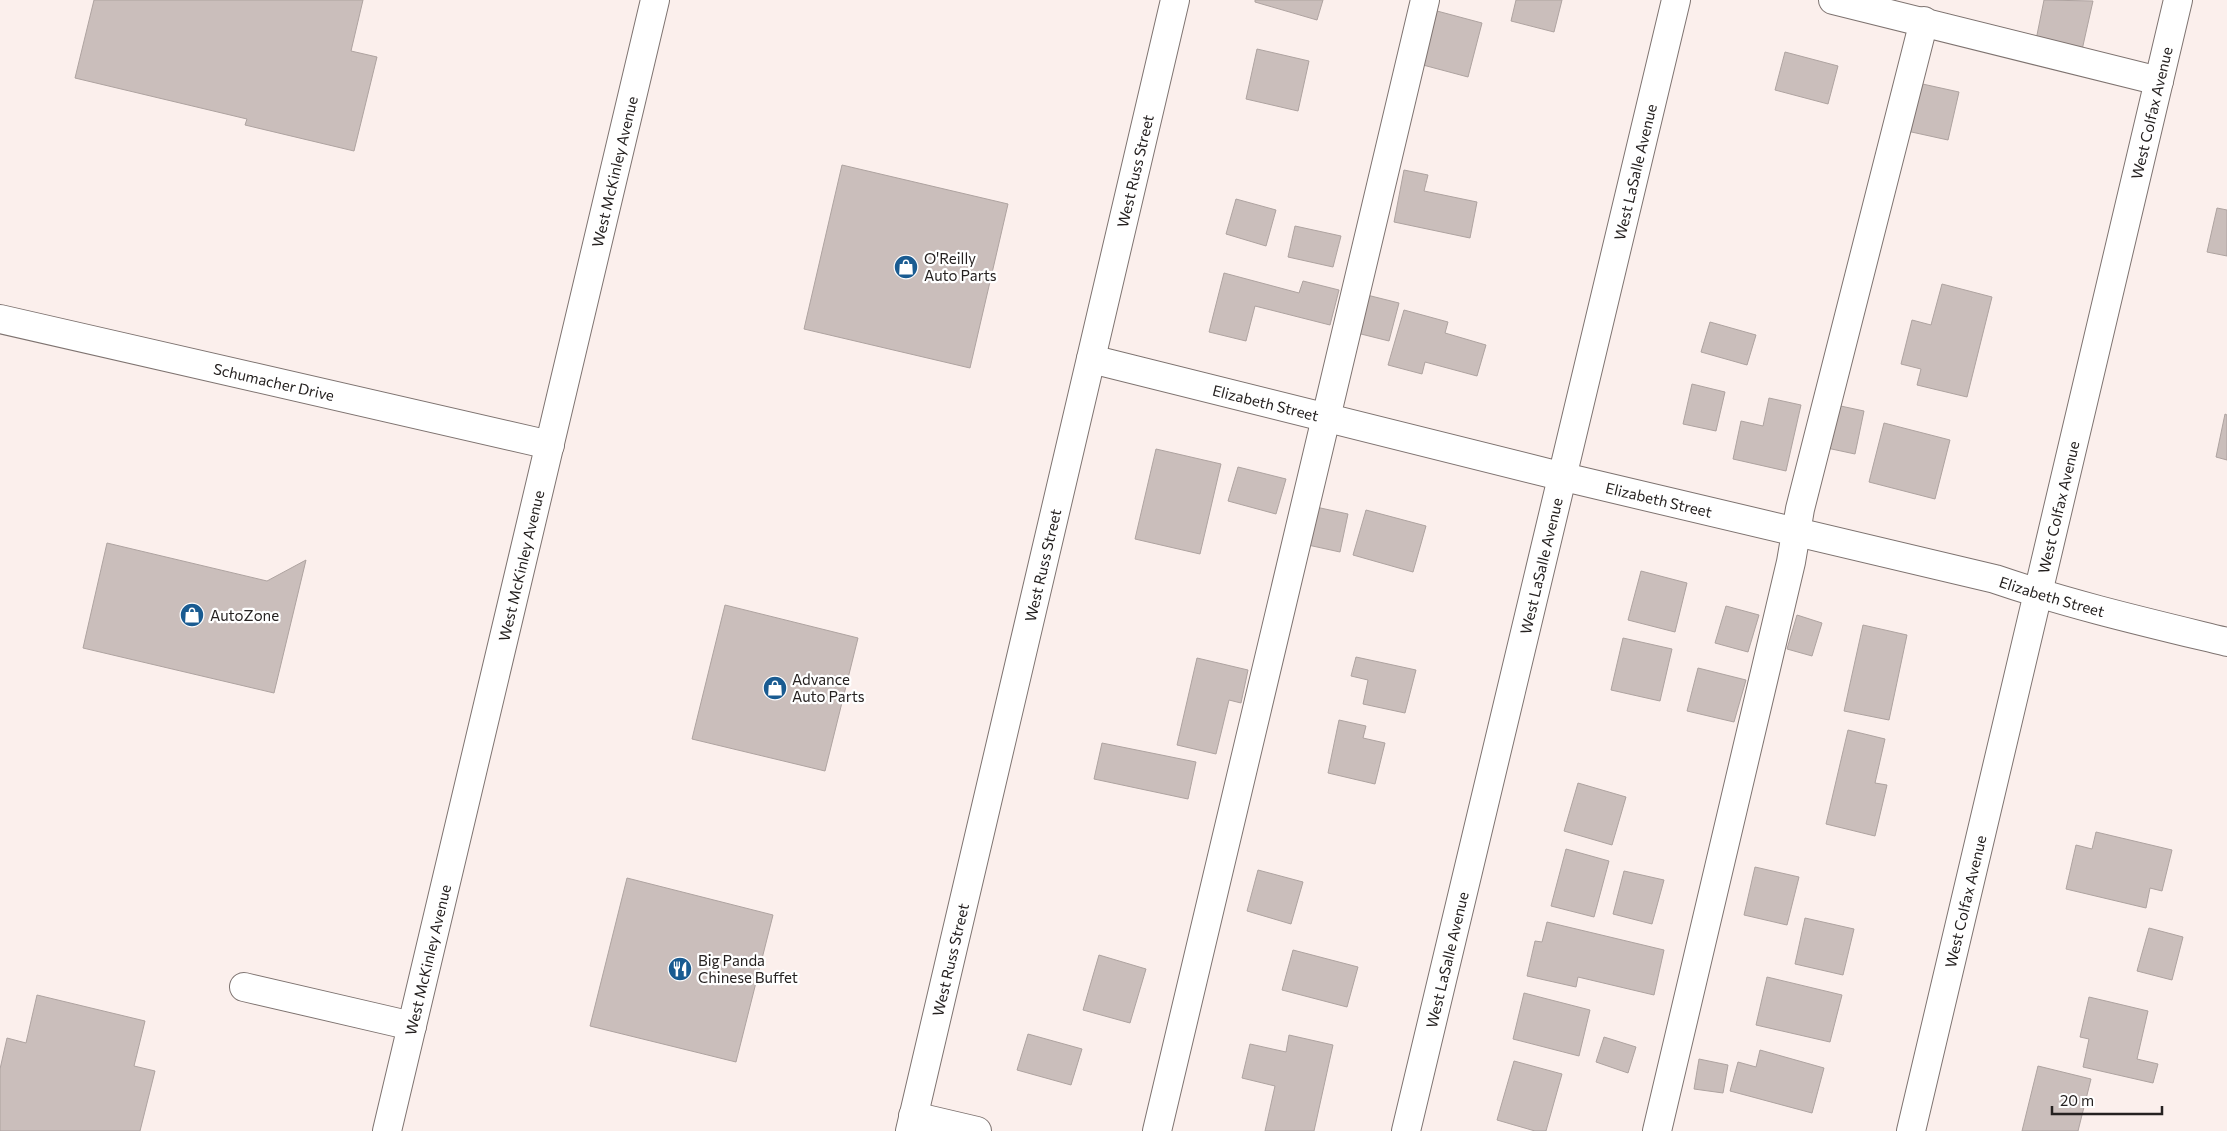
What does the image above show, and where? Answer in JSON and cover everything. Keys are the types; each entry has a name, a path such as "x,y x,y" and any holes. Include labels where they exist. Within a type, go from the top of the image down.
{"street":[{"name":"West McKinley Avenue","path":"387,1131 654,0"},
{"name":"West Russ Street","path":"912,1123 1176,0"},
{"path":"1157,1131 1425,0"},
{"name":"West LaSalle Avenue","path":"1406,1131 1564,477 1676,0"},
{"path":"1833,0 2160,81"},
{"name":"West Colfax Avenue","path":"1911,1131 2178,0"},
{"path":"1657,1131 1791,562 1802,500 1924,21"},
{"name":"Schumacher Drive","path":"0,318 550,445"},
{"name":"Elizabeth Street","path":"1091,360 1564,477 1995,579 2038,594 2103,612 2227,642"},
{"path":"244,987 412,1026"},
{"path":"912,1123 977,1131"}],"building":[{"path":"94,0 363,0 351,51 377,57 354,151 245,125 247,119 75,78"},
{"path":"1255,0 1323,0 1317,20 1255,2"},
{"path":"1516,0 1562,0 1554,32 1511,21"},
{"path":"2044,0 2093,1 2082,50 2036,40"},
{"path":"1437,11 1482,23 1468,77 1423,65"},
{"path":"1257,49 1309,61 1298,111 1246,99"},
{"path":"1785,52 1838,66 1828,104 1775,90"},
{"path":"1918,83 1959,92 1948,140 1907,131"},
{"name":"O'Reilly Auto Parts","path":"842,165 1008,204 970,368 804,329"},
{"path":"1404,170 1428,175 1424,191 1477,202 1470,238 1394,222"},
{"path":"1236,199 1276,210 1266,246 1226,234"},
{"path":"2217,208 2227,210 2227,256 2207,252"},
{"path":"1295,226 1341,236 1333,267 1288,257"},
{"path":"1224,273 1299,293 1303,281 1339,290 1330,325 1255,306 1246,341 1209,332"},
{"path":"1942,284 1992,297 1967,397 1917,385 1921,369 1901,364 1912,320 1931,325"},
{"path":"1367,295 1399,303 1389,341 1357,333"},
{"path":"1404,310 1448,322 1445,333 1486,345 1477,376 1425,362 1422,374 1388,365"},
{"path":"1710,322 1756,335 1747,365 1701,352"},
{"path":"1692,384 1725,392 1716,431 1683,424"},
{"path":"1769,398 1801,405 1786,471 1733,459 1741,421 1763,426"},
{"path":"1836,405 1864,411 1855,454 1827,448"},
{"path":"2225,414 2227,415 2227,460 2216,457"},
{"path":"1884,423 1950,440 1935,499 1869,482"},
{"path":"1156,449 1221,464 1200,554 1135,539"},
{"path":"1238,467 1286,479 1276,514 1228,501"},
{"path":"1316,507 1348,514 1340,552 1308,545"},
{"path":"1366,510 1426,526 1413,572 1353,555"},
{"name":"AutoZone","path":"107,543 267,581 306,560 274,693 83,648"},
{"path":"1641,571 1687,583 1675,632 1628,620"},
{"name":"Advance Auto Parts","path":"725,605 858,638 825,771 692,739"},
{"path":"1726,606 1759,615 1748,652 1715,643"},
{"path":"1797,615 1822,623 1812,656 1787,649"},
{"path":"1863,625 1907,635 1889,720 1844,711"},
{"path":"1623,638 1672,649 1660,701 1611,690"},
{"path":"1356,657 1416,670 1405,713 1363,704 1368,680 1351,676"},
{"path":"1197,658 1248,670 1241,703 1229,700 1216,754 1177,745"},
{"path":"1698,668 1746,680 1734,722 1687,711"},
{"path":"1339,720 1366,726 1363,738 1385,743 1375,784 1328,773"},
{"path":"1848,730 1885,739 1875,783 1887,785 1875,836 1826,824"},
{"path":"1102,743 1196,762 1188,799 1094,779"},
{"path":"1578,783 1626,797 1612,845 1564,831"},
{"path":"2096,832 2172,850 2162,891 2150,888 2146,908 2066,889 2076,845 2092,849"},
{"path":"1566,849 1609,861 1594,917 1551,906"},
{"path":"1755,867 1799,877 1787,925 1744,915"},
{"path":"1258,870 1303,882 1291,924 1247,911"},
{"path":"1624,871 1664,880 1652,924 1613,914"},
{"path":"627,878 773,915 736,1062 590,1026"},
{"path":"1805,918 1854,929 1843,975 1795,964"},
{"path":"1547,922 1664,950 1654,995 1578,977 1576,987 1527,976 1535,941 1542,942"},
{"path":"2149,928 2183,937 2172,980 2137,971"},
{"path":"1293,950 1358,967 1347,1007 1282,990"},
{"path":"1099,955 1146,969 1130,1023 1083,1010"},
{"path":"1767,977 1842,995 1830,1042 1756,1025"},
{"path":"1524,993 1590,1010 1579,1056 1513,1039"},
{"path":"37,995 145,1021 134,1066 155,1071 140,1131 0,1131 0,1069 7,1038 26,1043"},
{"path":"2089,997 2148,1011 2137,1059 2158,1064 2153,1083 2083,1067 2089,1039 2080,1037"},
{"path":"1028,1034 1082,1049 1071,1085 1017,1070"},
{"path":"1289,1035 1333,1045 1314,1131 1265,1131 1275,1086 1242,1078 1250,1044 1286,1052"},
{"path":"1604,1037 1636,1047 1628,1073 1596,1062"},
{"path":"1760,1050 1824,1068 1812,1113 1730,1091 1738,1062 1756,1067"},
{"path":"1699,1059 1728,1065 1723,1093 1694,1089"},
{"path":"1514,1061 1562,1074 1546,1131 1535,1131 1497,1120"},
{"path":"2038,1066 2091,1079 2078,1131 2022,1131"}],"place":[{"name":"O'Reilly Auto Parts","path":"906,267"},
{"name":"AutoZone","path":"192,615"},
{"name":"Advance Auto Parts","path":"775,688"},
{"name":"Big Panda Chinese Buffet","path":"680,969"}]}
